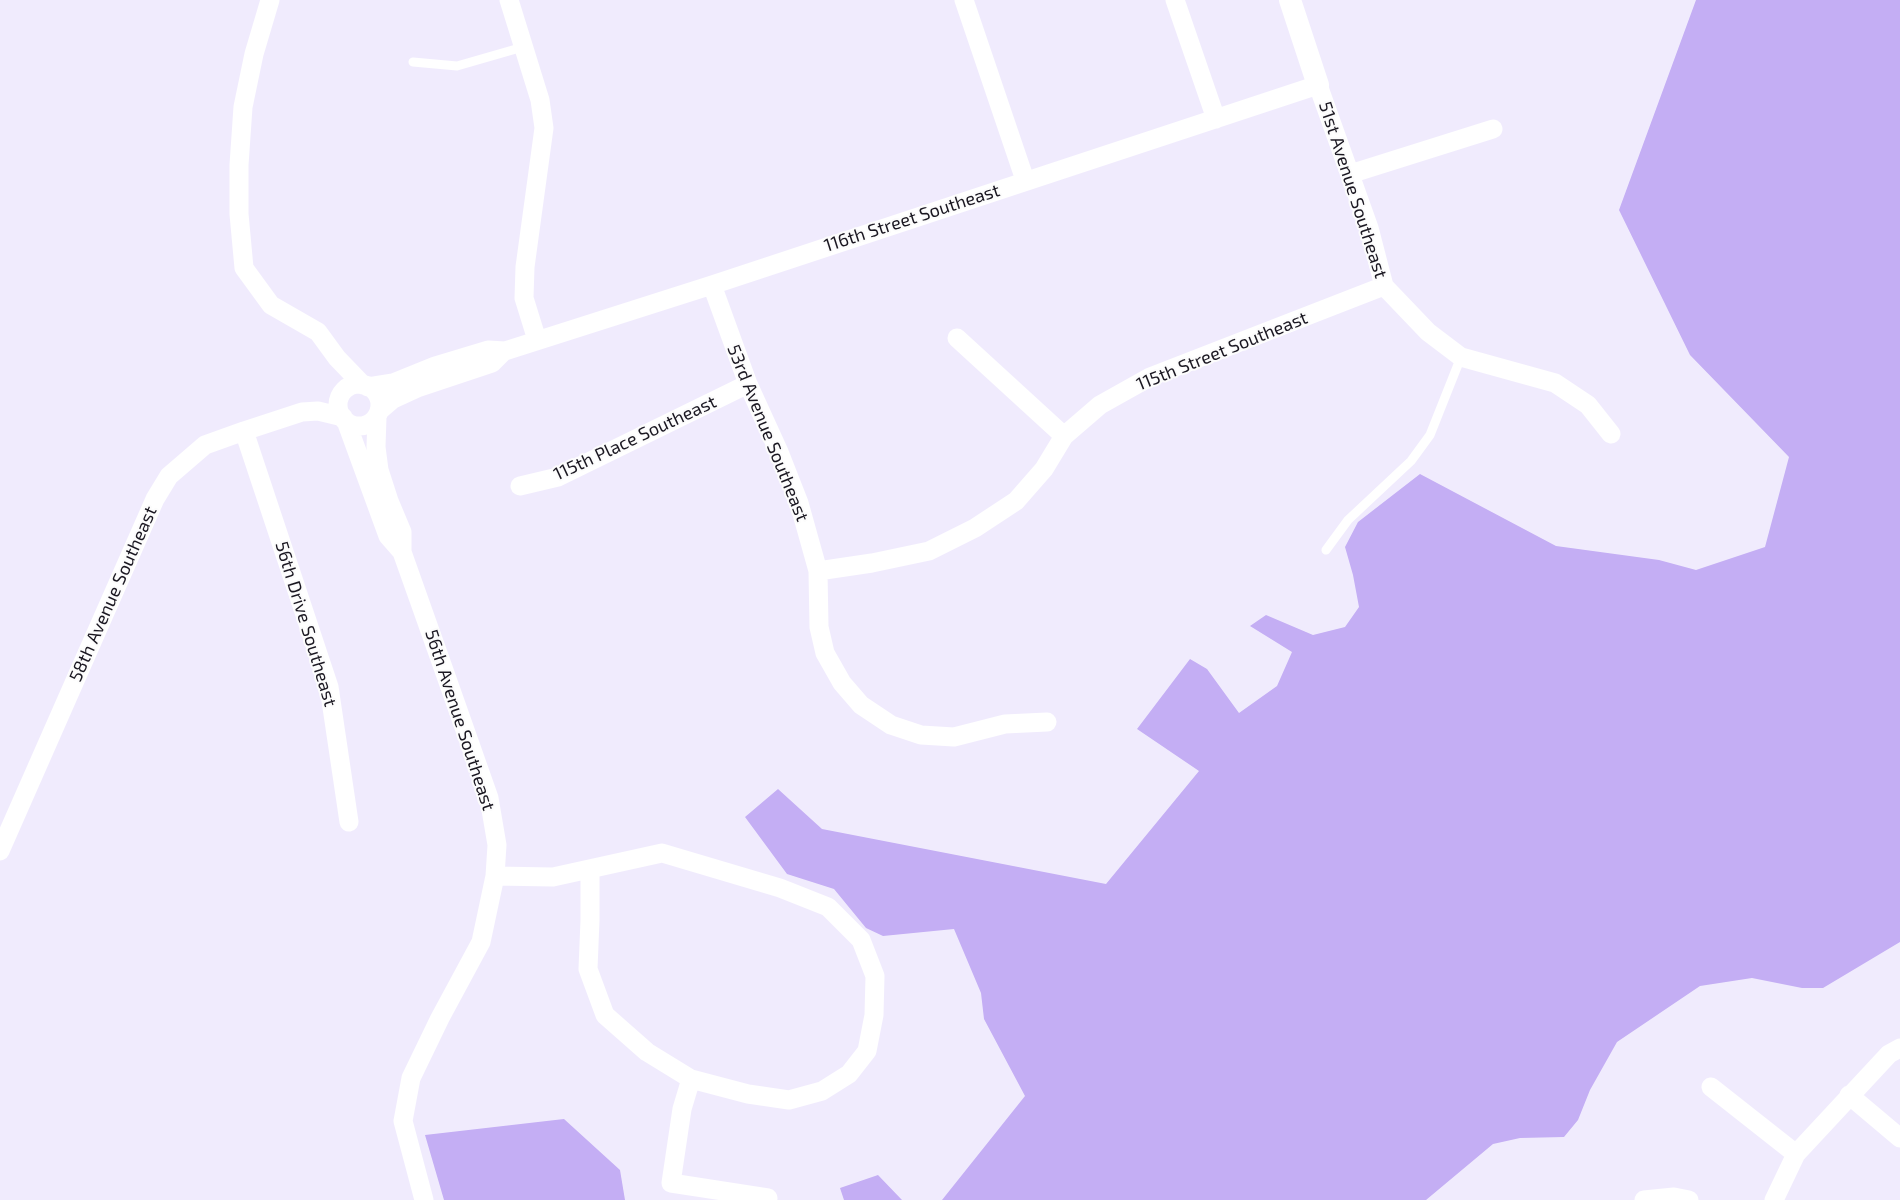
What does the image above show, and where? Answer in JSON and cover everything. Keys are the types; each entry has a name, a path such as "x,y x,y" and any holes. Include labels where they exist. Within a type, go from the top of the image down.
{"street":[{"path":"270,0 254,54 243,107 239,165 239,214 244,268 270,305 318,332 337,358 366,386 375,392 379,397 378,414 372,422 359,426 345,419 339,410 341,396 336,381 337,358"},
{"path":"509,0 540,100 544,128 525,275 524,298 537,340"},
{"path":"964,0 1025,180"},
{"path":"1175,0 1216,119"},
{"name":"51st Avenue Southeast","path":"1290,0 1369,228 1384,286 1428,332 1461,357 1555,383 1588,405 1611,434"},
{"name":"116th Street Southeast","path":"378,414 393,399 417,388 492,362 505,351 1318,84"},
{"path":"1350,174 1493,128"},
{"name":"53rd Avenue Southeast","path":"712,284 748,384 779,452 799,503 818,571 819,627 825,653 842,683 861,705 891,725 921,735 954,737 1005,724 1047,722"},
{"name":"115th Street Southeast","path":"818,571 872,563 929,550 976,528 1016,501 1044,469 1064,436 1100,405 1150,378 1384,286"},
{"path":"957,338 1064,436"},
{"name":"116th Street Southeast","path":"366,386 393,383 435,366 488,350 505,351"},
{"name":"115th Place Southeast","path":"520,486 558,477 748,384"},
{"path":"341,396 350,387 357,385 366,386"},
{"name":"58th Avenue Southeast","path":"302,412 315,401 341,396"},
{"name":"58th Avenue Southeast","path":"0,851 155,499 169,476 205,446 302,412 318,411 345,419"},
{"name":"56th Avenue Southeast","path":"378,414 376,447 379,470 402,532 402,552 489,798 497,845 495,876 480,942 411,1078 403,1121 424,1200"},
{"name":"56th Avenue Southeast","path":"345,419 388,536 402,552"},
{"name":"56th Drive Southeast","path":"244,431 329,687 349,822"},
{"path":"495,876 553,877 590,870 631,858 662,853 780,888 828,907 861,940 874,976 874,1015 867,1051 849,1074 822,1092 789,1100 748,1094 691,1079 647,1052 605,1016 588,969 590,870"},
{"path":"1774,1200 1796,1154 1889,1054 1900,1048"},
{"path":"691,1079 682,1109 671,1183 768,1198"},
{"path":"1711,1087 1796,1154"},
{"path":"1849,1095 1900,1138"},
{"path":"1644,1200 1674,1197 1689,1200"}],"lane":[{"path":"413,62 457,66 524,47"},
{"path":"1326,550 1348,520 1411,460 1430,435 1461,357"}],"shaded area":[{"path":"1696,0 1900,0 1900,942 1823,988 1802,988 1752,978 1700,986 1617,1042 1590,1090 1578,1120 1564,1137 1520,1138 1493,1144 1426,1200 942,1200 1025,1096 984,1019 981,993 954,929 883,936 866,928 834,889 787,874 745,817 778,789 822,829 1106,884 1199,771 1137,729 1190,659 1207,669 1239,713 1277,686 1292,652 1250,626 1266,615 1313,635 1345,627 1359,607 1345,547 1358,522 1420,474 1556,546 1659,560 1696,570 1765,547 1789,457 1690,355 1619,210"},
{"path":"564,1119 620,1170 625,1200 444,1200 425,1135"},
{"path":"878,1175 902,1200 844,1200 840,1188"}]}
